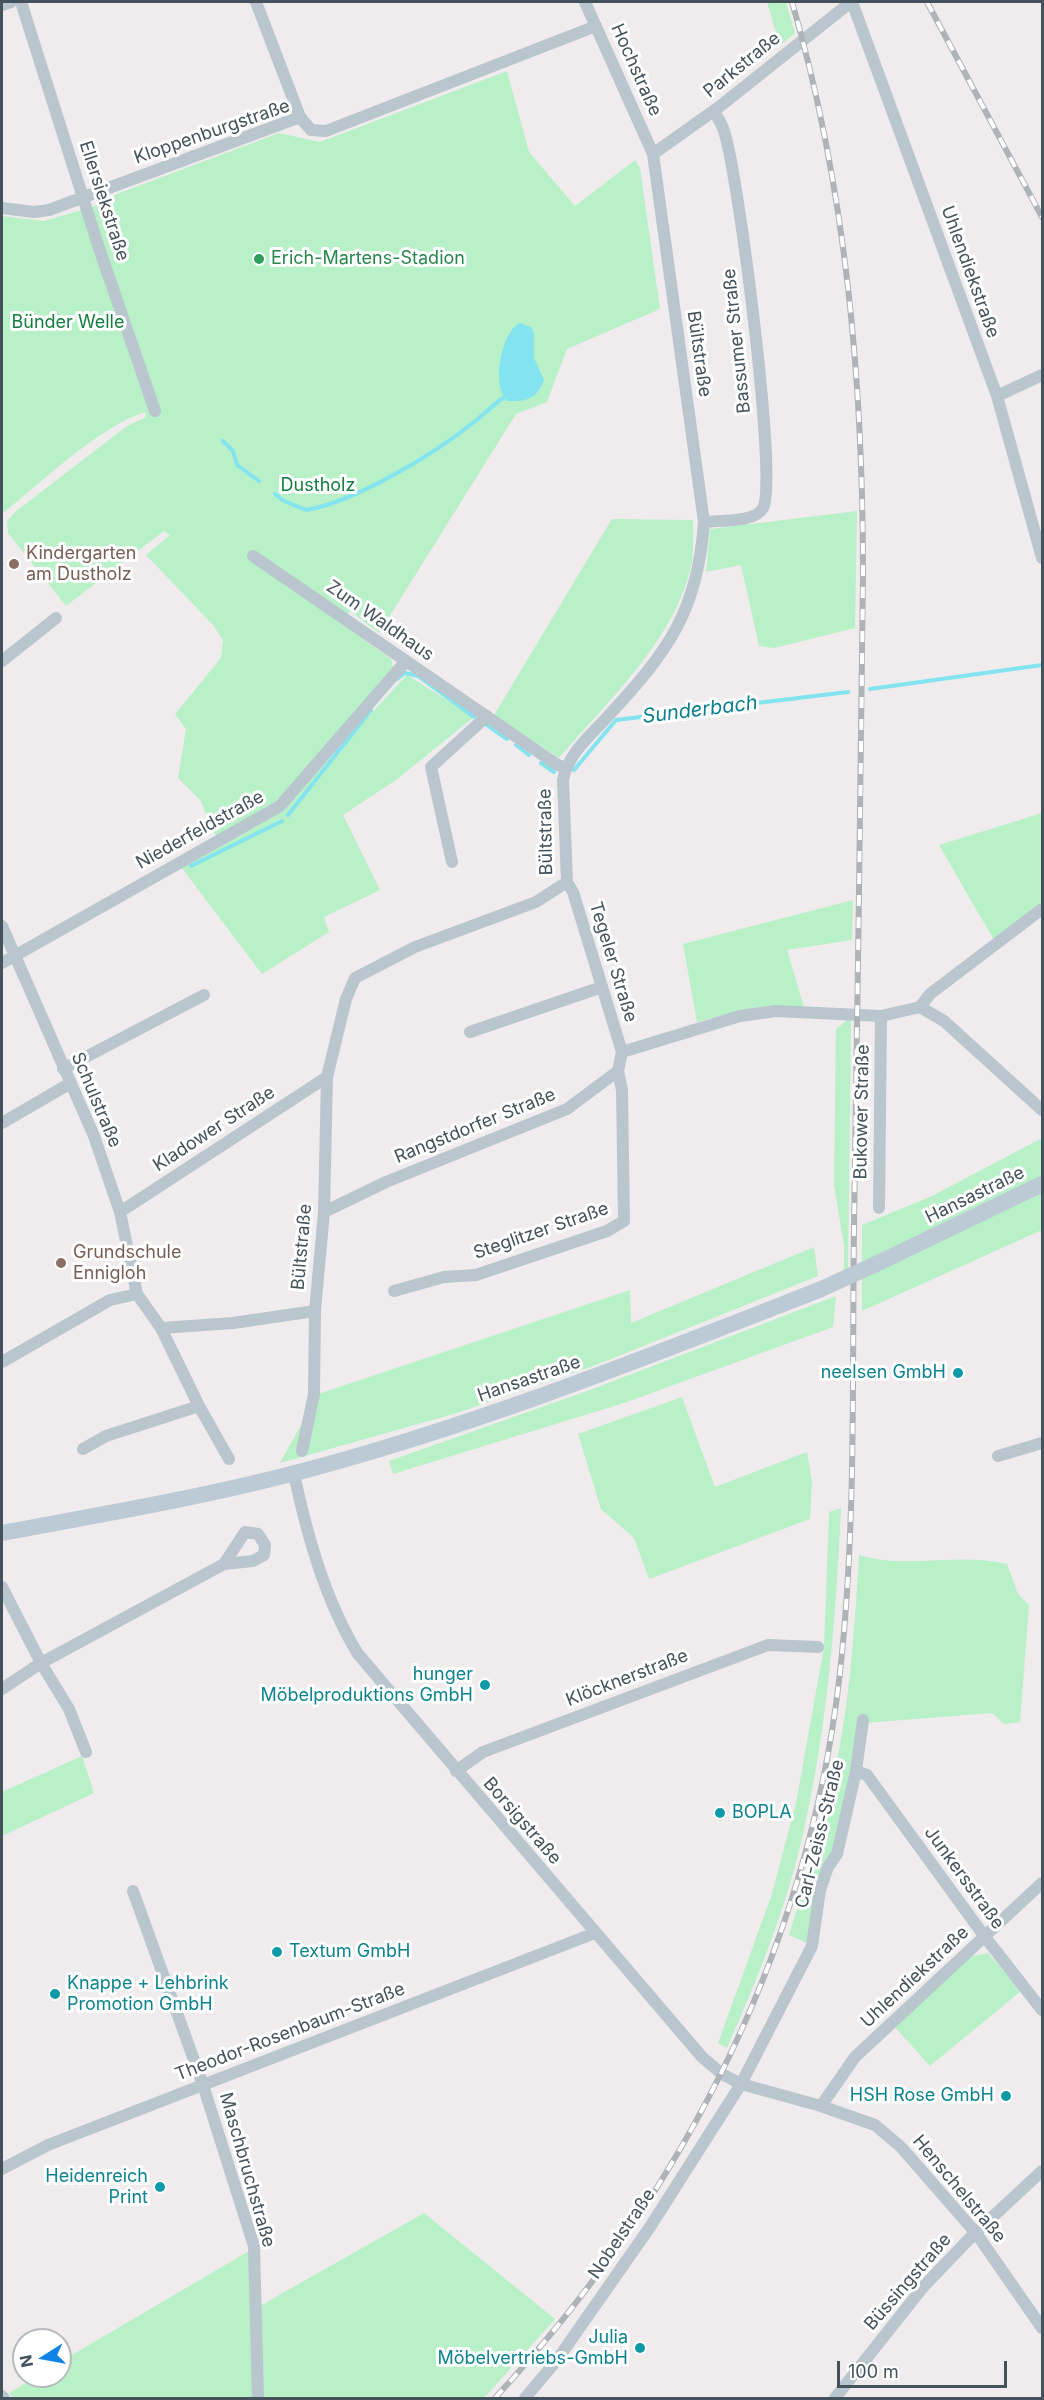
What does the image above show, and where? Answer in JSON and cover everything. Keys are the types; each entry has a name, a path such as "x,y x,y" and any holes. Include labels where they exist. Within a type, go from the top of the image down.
{"main road":[{"name":"Hansastraße","path":"2,1533 294,1474 418,1438 592,1378 819,1290 1042,1184"}],"street":[{"path":"2,5 11,2"},
{"name":"Ellersiekstraße","path":"21,2 155,411"},
{"path":"256,2 300,117"},
{"name":"Hochstraße","path":"585,2 652,154"},
{"name":"Parkstraße","path":"652,154 714,111 852,2"},
{"name":"Uhlendiekstraße","path":"852,2 997,396 1042,558"},
{"name":"Kloppenburgstraße","path":"2,208 34,212 49,210 300,117 311,130 326,131 596,26"},
{"name":"Bassumer Straße","path":"704,522 755,516 762,510 766,493 763,423 745,245 724,130 714,111"},
{"name":"Bültstraße","path":"302,1451 314,1394 315,1311 324,1212 327,1077 346,999 356,978 415,947 536,902 567,882 563,780 565,768 574,753 646,674 676,630 697,577 704,522 652,154"},
{"path":"997,396 1042,375"},
{"name":"Zum Waldhaus","path":"253,556 565,768"},
{"path":"2,662 56,618"},
{"name":"Niederfeldstraße","path":"2,963 280,806 406,661"},
{"path":"452,862 431,767 487,716"},
{"name":"Tegeler Straße","path":"567,882 573,892 622,1052"},
{"path":"920,1008 930,994 1042,909"},
{"name":"Schulstraße","path":"2,926 69,1084 94,1136 120,1212 137,1294 161,1328 199,1406 229,1459"},
{"path":"470,1032 602,987"},
{"path":"63,1068 204,995"},
{"path":"618,1071 622,1052 740,1016 776,1011 881,1016 920,1008 944,1021 1042,1110"},
{"name":"Bukower Straße","path":"879,1208 881,1016"},
{"name":"Rangstdorfer Straße","path":"324,1212 387,1182 567,1109 618,1071"},
{"name":"Steglitzer Straße","path":"394,1291 444,1276 476,1275 607,1231 624,1221 622,1090 618,1071"},
{"name":"Kladower Straße","path":"120,1212 327,1077"},
{"path":"2,1123 69,1084"},
{"path":"2,1362 110,1300 137,1294"},
{"path":"161,1328 233,1323 315,1311"},
{"path":"83,1449 106,1436 199,1406"},
{"path":"998,1456 1042,1443"},
{"name":"Borsigstraße","path":"294,1474 306,1528 344,1631 358,1654 702,2057 741,2084 821,2106"},
{"path":"2,1689 41,1664 224,1564"},
{"path":"2,1587 41,1664 69,1709 86,1752"},
{"name":"Klöcknerstraße","path":"456,1771 483,1752 768,1645 818,1647"},
{"name":"Carl-Zeiss-Straße","path":"741,2084 812,1946 820,1890 828,1867 837,1854 856,1771 863,1720"},
{"name":"Junkersstraße","path":"856,1771 867,1775 985,1937 1042,2010"},
{"name":"Uhlendiekstraße","path":"821,2106 855,2056 1042,1883"},
{"name":"Maschbruchstraße","path":"133,1891 203,2085 255,2246 258,2398"},
{"name":"Theodor-Rosenbaum-Straße","path":"2,2169 48,2145 595,1933"},
{"name":"Nobelstraße","path":"525,2398 557,2360 650,2227 741,2084"},
{"name":"Henschelstraße","path":"821,2106 875,2125 901,2147 976,2232 1042,2328"},
{"name":"Büssingstraße","path":"835,2398 924,2286 976,2232 1042,2171"}],"green space":[{"path":"767,2 786,2 795,33 780,46"},
{"path":"507,71 529,152 575,206 635,160 640,168 660,309 567,349 547,402 516,414 379,633 350,611 339,622 391,659 393,667 290,790 265,810 217,839 200,800 178,778 186,729 175,714 221,658 223,640 213,625 146,555 170,535 164,531 66,606 8,533 7,521 15,512 127,426 146,417 145,412 108,430 70,457 2,514 2,216 44,221 92,207 117,194 279,133 320,142"},
{"path":"857,511 855,628 774,648 759,646 741,565 706,572 710,529"},
{"path":"612,519 693,520 692,561 684,589 672,616 656,642 618,691 559,758 494,715"},
{"path":"407,675 474,717 396,780 343,815 380,890 324,917 329,932 262,974 181,867 290,801"},
{"path":"1042,813 1042,902 994,940 939,845"},
{"path":"853,900 852,940 787,950 804,1007 750,1010 697,1022 683,944"},
{"path":"851,1017 848,1276 844,1278 844,1245 834,1185 836,1029"},
{"path":"1042,1138 1042,1230 862,1311 862,1225 932,1196"},
{"path":"814,1247 818,1276 596,1365 457,1413 280,1463 318,1394 630,1290 631,1323"},
{"path":"836,1296 833,1327 624,1403 393,1474 389,1461 590,1390"},
{"path":"682,1397 715,1487 807,1452 812,1482 810,1519 649,1579 634,1538 601,1509 578,1434"},
{"path":"841,1508 830,1669 819,1749 804,1829 790,1885 771,1940 727,2048 718,2043 772,1894 796,1803 824,1647 829,1512"},
{"path":"859,1555 896,1561 970,1560 1007,1564 1018,1594 1029,1605 1020,1722 1004,1724 992,1713 864,1723 809,1944 789,1935 823,1820 839,1750 850,1677"},
{"path":"82,1756 94,1793 2,1836 2,1792"},
{"path":"988,1953 1021,1991 930,2066 894,2026 972,1956"},
{"path":"424,2213 555,2319 484,2398 263,2398 258,2307"},
{"path":"249,2251 254,2398 14,2398 9,2393 18,2388 72,2388 72,2355"}],"water":[{"path":"519,323 531,327 534,334 534,358 544,380 538,391 530,398 507,401 502,394 500,384 500,360 507,338"}],"waterway":[{"path":"275,494 284,501 306,510 348,497 394,475 439,448 503,398"},
{"path":"223,441 233,451 237,465 259,481"},
{"name":"Sunderbach","path":"870,689 1042,665"},
{"name":"Sunderbach","path":"397,679 405,673 418,676 474,717"},
{"name":"Sunderbach","path":"574,770 616,720 848,692"},
{"name":"Sunderbach","path":"288,815 371,710"},
{"name":"Sunderbach","path":"487,725 507,739"},
{"name":"Sunderbach","path":"516,745 529,755"},
{"name":"Sunderbach","path":"541,763 554,772"},
{"name":"Sunderbach","path":"191,866 282,821"}],"railway":[{"path":"495,2398 564,2318 626,2234 682,2146 730,2054 771,1959 803,1860 827,1758 842,1653 850,1547 852,1441 863,574 860,429 848,285 838,214 811,72 792,2"},
{"path":"927,2 1042,217"}],"place":[{"name":"Erich-Martens-Stadion","path":"259,259"},
{"name":"Kindergarten am Dustholz","path":"14,564"},
{"name":"Grundschule Ennigloh","path":"61,1263"},
{"name":"neelsen GmbH","path":"958,1373"},
{"name":"hunger Möbelproduktions GmbH","path":"485,1685"},
{"name":"BOPLA","path":"720,1813"},
{"name":"Textum GmbH","path":"277,1952"},
{"name":"Knappe + Lehbrink Promotion GmbH","path":"55,1994"},
{"name":"HSH Rose GmbH","path":"1006,2096"},
{"name":"Heidenreich Print","path":"160,2187"},
{"name":"Julia Möbelvertriebs-GmbH","path":"640,2348"}],"park label":[{"name":"Bünder Welle","path":"68,323"},
{"name":"Dustholz","path":"318,486"}]}
